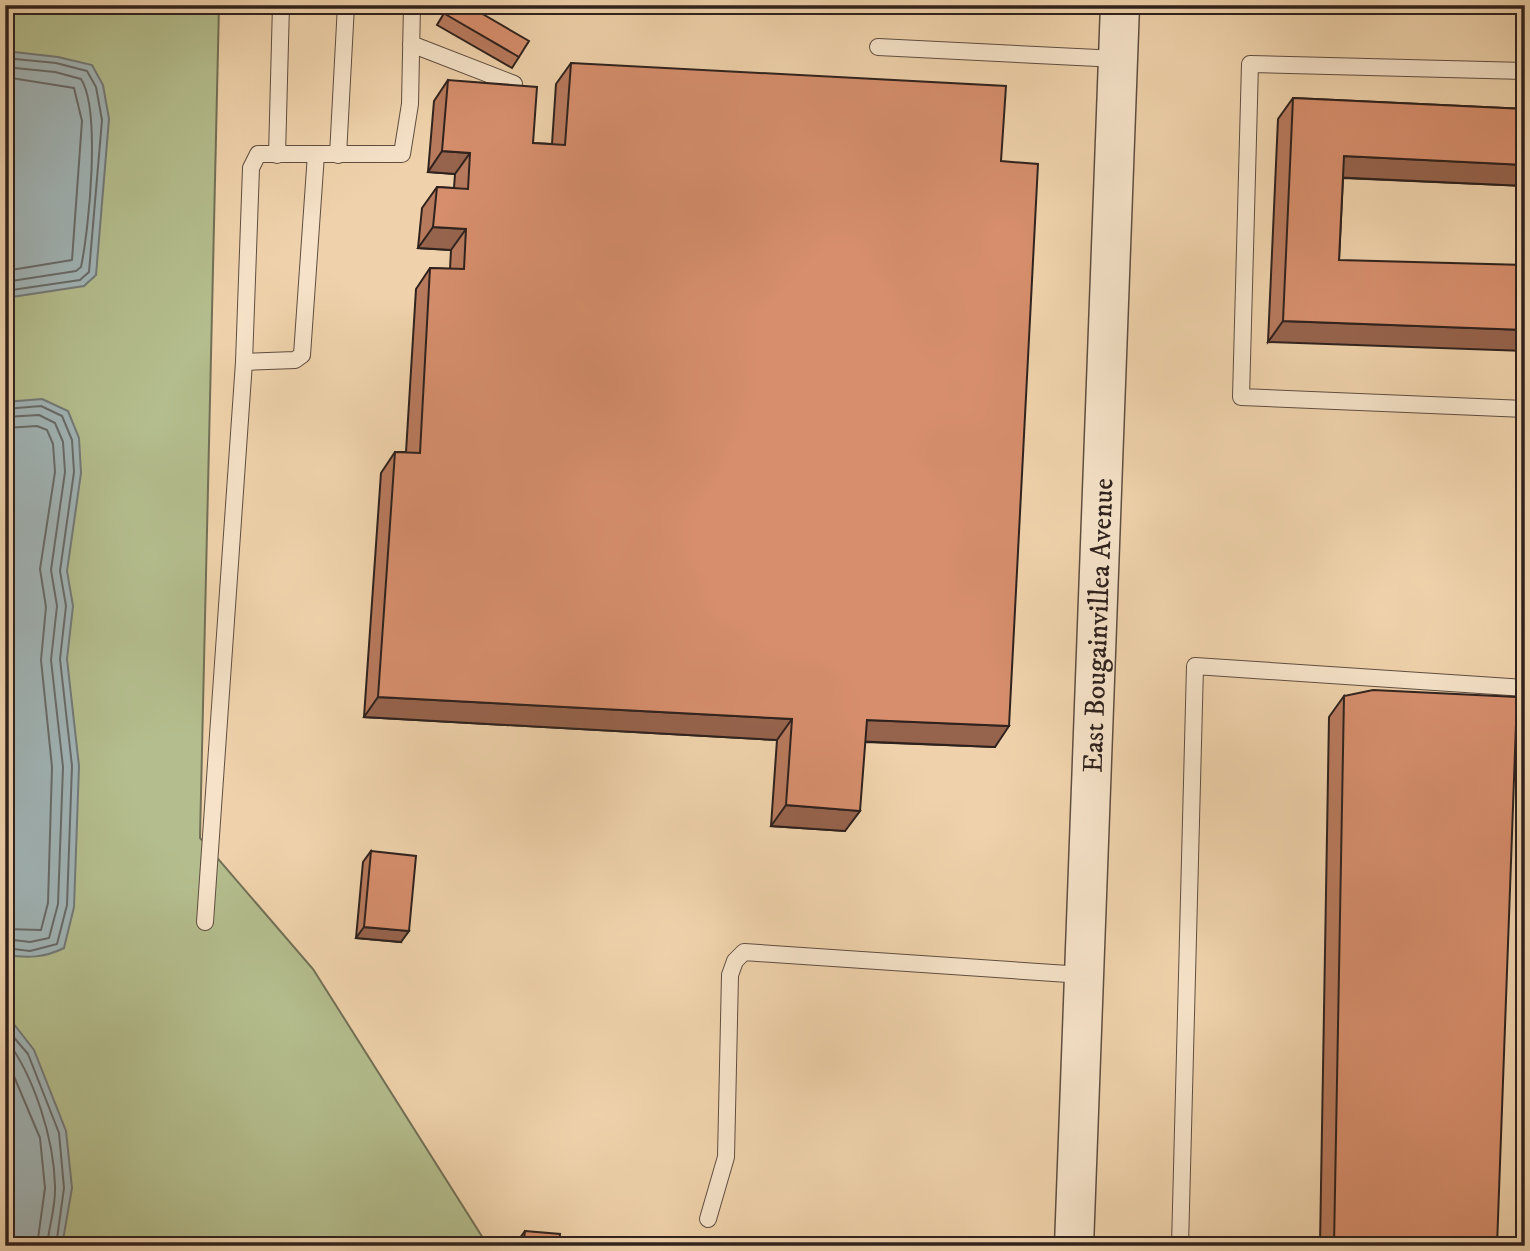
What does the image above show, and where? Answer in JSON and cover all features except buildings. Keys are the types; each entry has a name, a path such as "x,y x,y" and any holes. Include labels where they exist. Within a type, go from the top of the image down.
{"street":[{"name":"East Bougainvillea Avenue","path":"1074,1246 1120,5"}],"lane":[{"path":"277,155 281,5"},
{"path":"338,155 346,5"},
{"path":"205,922 244,362 251,168 258,154 402,154 410,103 412,5"},
{"path":"411,44 514,84"},
{"path":"878,47 1118,59"},
{"path":"1525,71 1250,64 1241,397 1525,409"},
{"path":"244,362 295,360 302,355 316,154"},
{"path":"1180,1246 1195,666 1525,688"},
{"path":"708,1219 726,1157 730,975 735,961 744,952 1083,975"}],"green space":[{"path":"5,5 219,5 200,838 313,969 488,1246 5,1246"}],"water":[{"path":"5,51 58,57 92,65 103,85 109,119 96,275 84,286 5,298"},
{"path":"42,399 68,411 79,438 81,473 67,571 73,606 67,659 79,766 74,907 64,948 43,955 21,957 5,955 5,402"},
{"path":"5,1019 13,1023 34,1050 66,1131 72,1188 62,1246 5,1246"}]}
